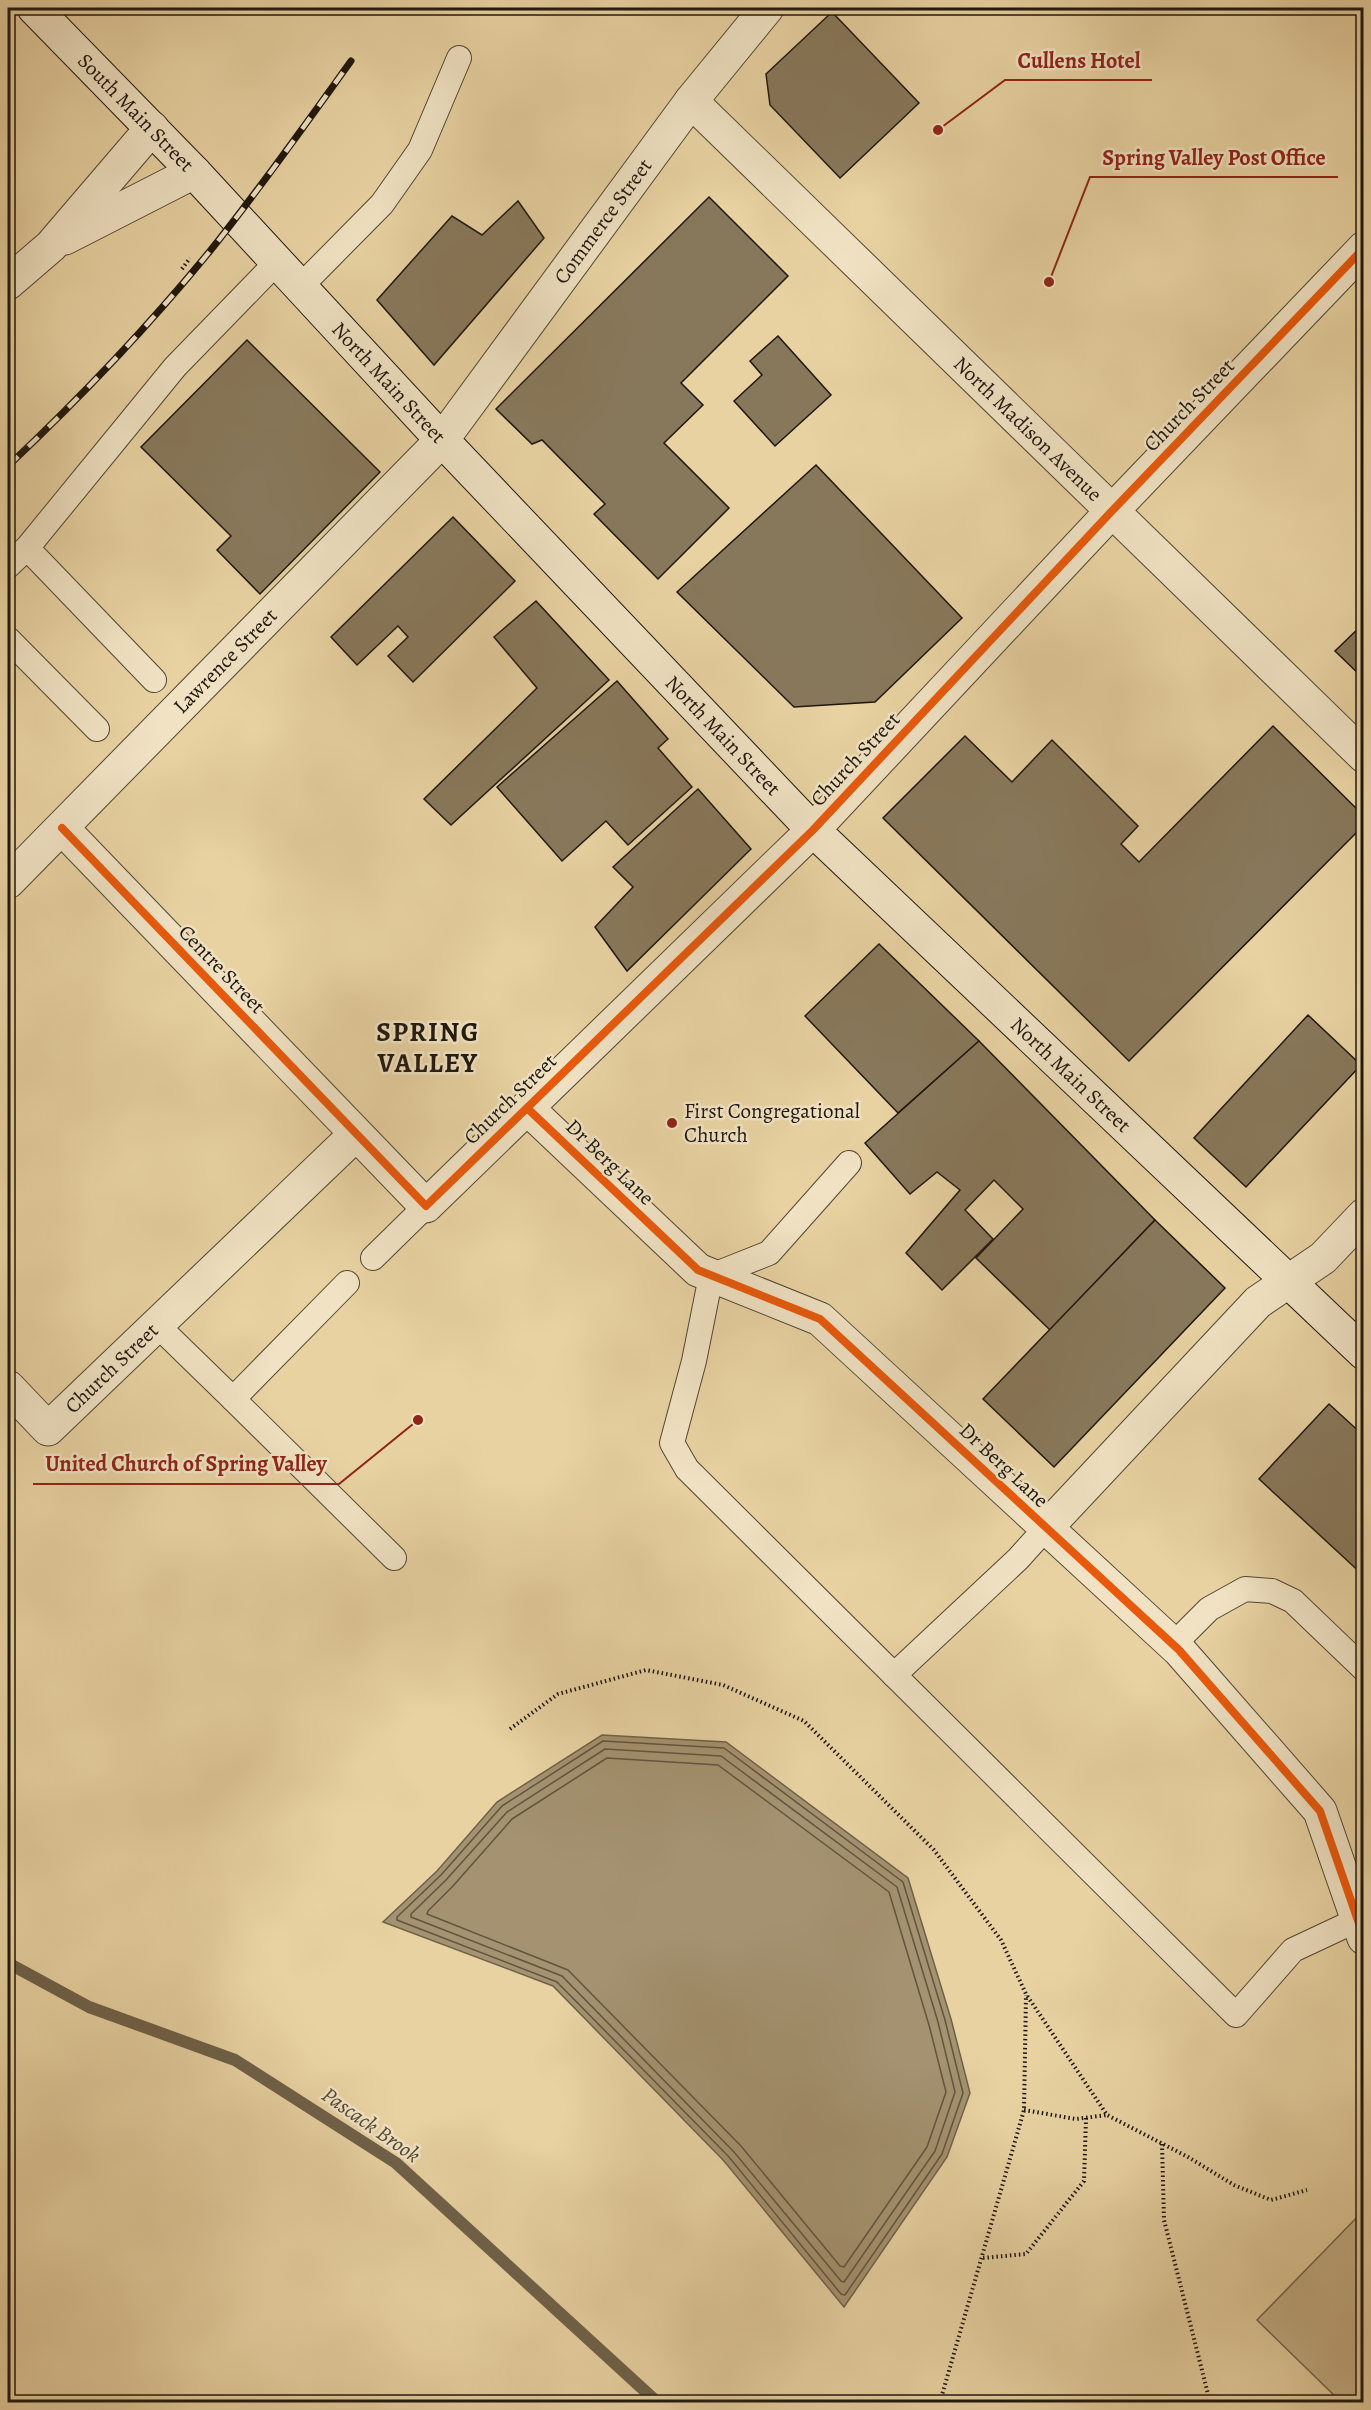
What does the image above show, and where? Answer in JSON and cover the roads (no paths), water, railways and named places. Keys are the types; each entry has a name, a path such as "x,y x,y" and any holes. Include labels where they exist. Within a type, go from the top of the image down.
{"street":[{"name":"South Main Street","path":"34,8 236,218"},
{"name":"Commerce Street","path":"442,440 690,101 767,8"},
{"name":"North Madison Avenue","path":"690,101 1364,756"},
{"path":"8,283 51,246 152,129"},
{"path":"51,246 194,172"},
{"name":"North Main Street","path":"236,218 442,440 813,830 1364,1353"},
{"name":"Church Street","path":"426,1206 813,830 1111,512 1364,248"},
{"name":"Lawrence Street","path":"8,882 442,440"},
{"name":"Centre Street","path":"62,828 356,1134"},
{"name":"Dr Berg Lane","path":"527,1108 698,1270 820,1319 1173,1645 1320,1811 1360,1929"},
{"path":"356,1134 426,1206"},
{"name":"Church Street","path":"8,1387 48,1429 356,1134"},
{"name":"Dr Berg Lane","path":"1046,1528 1258,1302 1323,1258 1364,1215"}],"lane":[{"path":"300,287 382,204 420,150 459,58"},
{"path":"8,566 27,548 175,367 277,262"},
{"path":"27,548 154,680"},
{"path":"8,639 97,729"},
{"path":"849,1163 769,1253 711,1276 694,1361 672,1443 687,1469 1236,2015 1293,1950 1360,1929"},
{"path":"374,1258 426,1206"},
{"path":"233,1399 347,1283"},
{"path":"156,1325 394,1558"},
{"path":"894,1675 1018,1559 1046,1528"},
{"path":"1173,1645 1209,1609 1245,1589 1272,1591 1293,1601 1364,1669"}],"water":[{"path":"602,1735 726,1742 908,1878 951,2019 970,2093 947,2157 844,2307 724,2161 553,1986 383,1922 437,1871 497,1802"}],"waterway":[{"name":"Pascack Brook","path":"8,1963 89,2007 235,2060 396,2163 657,2402"}],"railway":[{"path":"8,466 112,362 210,251 282,157 351,61"}],"place":[{"name":"Cullens Hotel","path":"938,130"},
{"name":"Spring Valley Post Office","path":"1049,282"},
{"name":"First Congregational Church","path":"672,1123"},
{"name":"United Church of Spring Valley","path":"418,1420"}],"district":[{"name":"SPRING VALLEY","path":"428,1048"}]}
